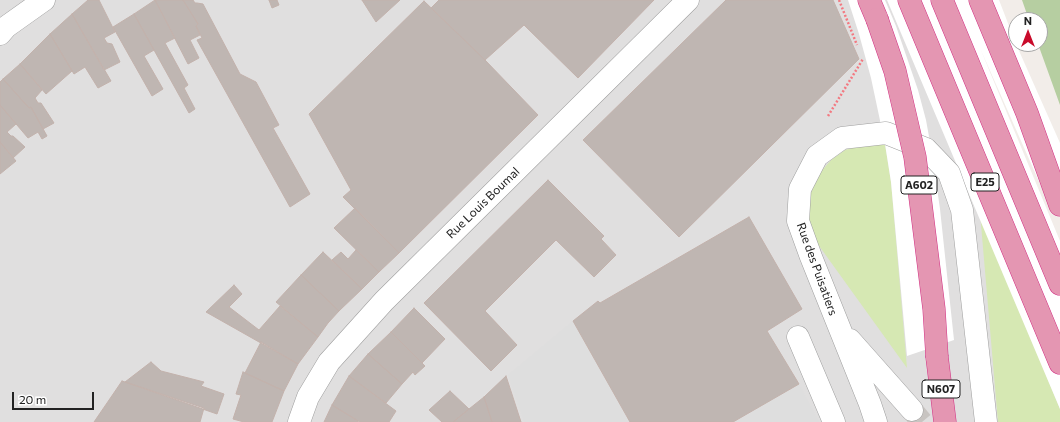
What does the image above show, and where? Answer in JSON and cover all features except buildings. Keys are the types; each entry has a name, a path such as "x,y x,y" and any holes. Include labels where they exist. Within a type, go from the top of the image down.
{"highway":[{"name":"A602","path":"869,0 895,71 915,157 934,309 937,356 936,422"},
{"name":"E25","path":"909,0 1060,363"},
{"name":"E25","path":"942,0 1060,284"},
{"path":"981,2 1027,113 1060,205"},
{"path":"1027,113 1060,173"},
{"name":"N607","path":"937,356 945,422"}],"street":[{"path":"2,27 44,0"},
{"name":"Rue Louis Boumal","path":"299,422 308,397 329,362 384,301 688,0"},
{"name":"Rue des Puisatiers","path":"876,422 811,258 798,221 800,189 817,156 842,138 886,132 926,149 949,173 962,210 986,422"},
{"path":"839,327 912,410"},
{"path":"798,336 834,422"}],"shaded area":[{"path":"0,0 893,0 1060,400 1060,422 0,422"},
{"path":"573,321 630,422 524,422 508,375"},
{"path":"799,384 819,422 733,422"}],"green space":[{"path":"1022,0 1060,0 1060,105 1041,52 1048,52 1048,12 1026,12"},
{"path":"866,144 885,144 891,182 907,368 817,243 810,231 808,211 810,195 819,174 831,160 845,150"},
{"path":"980,213 1060,409 1060,422 998,422"}],"pier":[{"path":"848,0 885,0 896,26 918,90 926,120 932,153 940,209 954,340 907,356 891,182 885,144 871,78"},
{"path":"887,0 999,0 1008,23 1008,52 1020,52 1060,143 1060,197 1048,202 980,48 1060,241 1060,409"}],"tunnel":[{"path":"912,410 922,422"}]}
